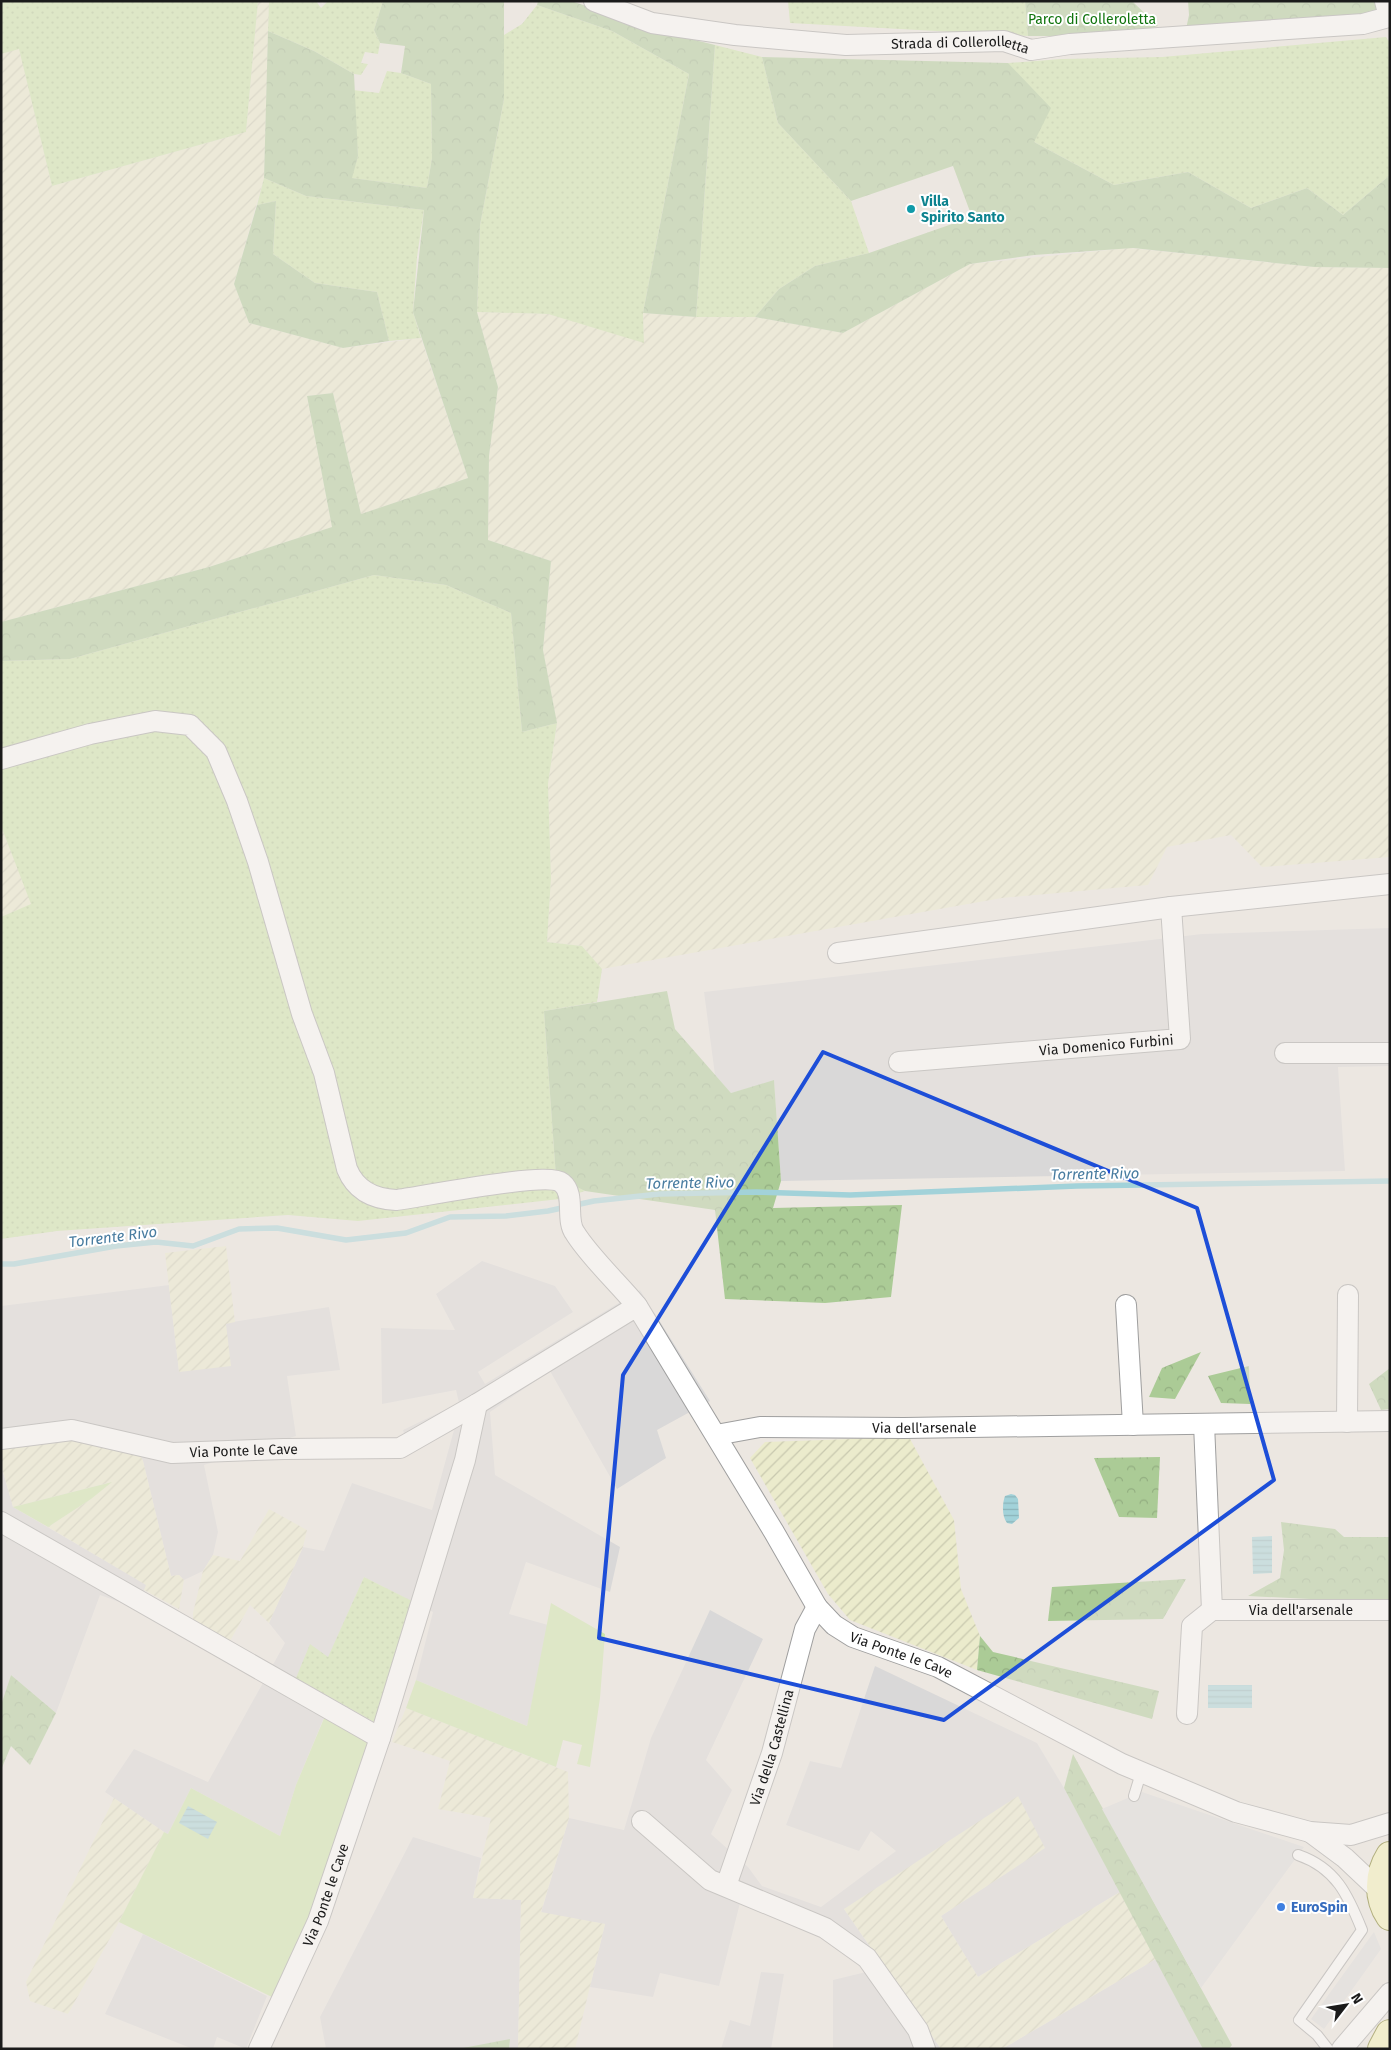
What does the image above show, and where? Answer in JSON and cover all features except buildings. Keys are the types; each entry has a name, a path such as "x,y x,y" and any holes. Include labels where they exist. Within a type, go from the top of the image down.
{"main road":[{"path":"1386,1911 1387,1860 1384,1850 1390,1835"},
{"path":"1382,2049 1390,2034"}],"street":[{"name":"Strada di Collerolletta","path":"594,1 652,23 735,35 846,45 945,44 1004,41 1031,50 1070,44 1363,24 1388,13"},
{"name":"Via Ponte le Cave","path":"1,759 90,734 155,721 190,725 216,751 237,801 258,862 302,1014 324,1074 347,1169 352,1182 380,1199 396,1200 517,1181 556,1179 563,1184 568,1193 572,1226 637,1306 716,1435 817,1607 834,1625 853,1637 909,1655 967,1680 1141,1773 1236,1812 1310,1832 1351,1835 1390,1823"},
{"path":"838,953 1171,907 1390,884"},
{"name":"Via Domenico Furbini","path":"899,1062 1180,1039 1171,907"},
{"path":"1285,1053 1390,1053"},
{"path":"1347,1422 1348,1295"},
{"path":"1126,1305 1132,1425"},
{"name":"Via Ponte le Cave","path":"1,1440 72,1430 172,1453 284,1449 400,1448 477,1404 637,1306"},
{"name":"Via Ponte le Cave","path":"259,2049 318,1921 380,1738 465,1460 477,1404"},
{"name":"Via dell'arsenale","path":"716,1435 760,1427 1132,1425 1390,1421"},
{"path":"1187,1714 1192,1626 1212,1610 1204,1424"},
{"path":"1,1522 380,1738"},
{"name":"Via della Castellina","path":"726,1886 772,1753 805,1629 817,1607"},
{"name":"Via dell'arsenale","path":"1212,1610 1390,1610"},
{"path":"642,1821 710,1880 825,1928 867,1958 918,2030 925,2049"},
{"name":"Via Ponte le Cave","path":"1310,1832 1345,1858 1386,1911"},
{"path":"1342,2049 1390,1993"}],"lane":[{"path":"1134,1796 1141,1773"},
{"path":"1298,1855 1309,1858 1330,1873 1348,1896 1362,1930 1299,2020 1317,2035 1328,2049"}],"highlighted area":[{"path":"823,1052 1197,1208 1274,1480 944,1720 599,1638 623,1375"}],"shaded area":[{"path":"1390,928 1390,1066 1338,1067 1345,1171 781,1181 774,1081 731,1093 715,1075 704,992 1202,934"},
{"path":"482,1261 555,1286 573,1312 478,1372 485,1384 640,1290 710,1401 657,1430 666,1458 617,1489 550,1371 490,1412 495,1475 620,1547 610,1592 526,1562 509,1614 548,1625 527,1726 416,1680 433,1612 364,1577 328,1658 296,1678 334,1699 323,1720 296,1785 280,1836 191,1788 168,1834 164,1832 105,1792 134,1749 208,1782 285,1643 269,1623 303,1547 324,1551 352,1483 432,1510 454,1430 410,1453 403,1430 459,1403 456,1390 382,1404 381,1328 455,1330 436,1294"},
{"path":"169,1285 179,1371 226,1323 329,1307 340,1370 287,1376 296,1436 204,1465 218,1532 213,1555 203,1571 184,1580 179,1575 171,1576 143,1461 138,1451 139,1441 1,1433 1,1306"},
{"path":"1,1465 13,1507 147,1585 136,1608 100,1595 56,1713 11,1675 1,1705"},
{"path":"710,1610 763,1639 706,1760 732,1790 711,1834 748,1867 762,1886 821,1907 896,1851 871,1831 859,1851 786,1825 810,1761 841,1768 875,1666 1037,1743 1064,1788 1120,1892 978,1977 941,1916 1044,1848 844,1909 941,2049 833,2049 833,1980 866,1972 835,1944 740,1903 719,1986 660,1973 653,1997 590,1987 605,1924 541,1913 569,1818 624,1830 651,1738"},
{"path":"1142,1792 1304,1847 1201,1988 1102,1809"},
{"path":"413,1837 481,1858 473,1898 521,1900 518,2049 326,2049 320,2017"},
{"path":"1374,1932 1381,1949 1324,2029 1311,2019"},
{"path":"143,1934 267,1996 246,2049 217,2037 213,2049 193,2049 105,2014"},
{"path":"1156,1959 1203,2049 1002,2049"},
{"path":"761,1972 784,1974 771,2049 721,2049 730,2020 750,2026"}],"green space":[{"path":"1,1 258,1 246,132 52,186 19,49 1,54"},
{"path":"258,1 269,1 264,178 234,284 249,323 343,348 421,338 468,478 361,514 333,393 307,396 332,527 209,567 1,622 1,54 19,48 52,186 246,132"},
{"path":"269,1 316,1 321,8 328,1 383,1 374,30 380,43 378,54 365,52 361,63 368,64 361,75 354,74 314,51 268,31"},
{"path":"383,1 504,1 504,99 480,225 477,312 498,387 489,456 488,540 551,561 543,650 557,723 522,732 511,613 446,585 374,575 70,659 1,661 1,622 209,567 332,527 307,396 333,393 361,514 468,478 413,312 424,210 306,196 264,178 268,31 314,51 354,74 358,156 352,178 427,188 432,158 431,84 401,73 405,46 380,43 374,30"},
{"path":"538,1 571,1 671,34 715,45 696,317 643,313 689,74 612,31 537,5"},
{"path":"788,1 1025,1 1028,36 790,23"},
{"name":"Parco di Colleroletta","path":"1025,1 1132,1 1158,26 1122,36 1028,36"},
{"name":"Parco di Colleroletta","path":"1188,1 1374,1 1381,11 1365,20 1186,29 1189,15"},
{"path":"537,5 612,31 689,74 643,313 644,343 548,314 477,312 480,225 504,99 504,35 522,24"},
{"path":"1386,37 1390,43 1390,175 1343,215 1307,188 1251,208 1188,172 1114,185 1034,142 1008,63 1061,59 1162,57"},
{"path":"715,45 762,57 778,123 851,201 869,253 815,266 779,289 755,317 696,317"},
{"path":"762,57 1008,63 1051,108 1034,142 1114,185 1188,172 1251,208 1307,188 1343,215 1390,175 1390,268 1314,267 1133,248 1034,255 970,264 843,333 755,317 779,289 815,266 869,253 972,217 953,166 851,201 778,123"},
{"path":"387,71 401,73 431,84 432,158 427,188 351,178 358,156 353,90 379,93"},
{"path":"264,178 306,196 424,210 417,257 413,312 421,338 389,341 377,292 315,283 273,254 276,201 257,205"},
{"path":"276,201 273,254 315,283 377,292 389,341 343,348 249,323 234,284 257,205"},
{"path":"1129,248 1314,267 1390,268 1390,857 1262,867 1231,835 1167,847 1148,885 1002,898 602,969 582,946 547,942 551,878 548,784 557,724 543,650 551,561 488,540 489,456 498,387 477,312 548,314 644,342 643,313 696,317 755,317 843,333 970,264"},
{"path":"374,575 446,585 511,613 522,732 557,723 548,784 551,878 547,942 582,946 602,969 597,1002 544,1011 556,1177 585,1191 560,1199 358,1221 288,1215 57,1231 1,1239 1,917 31,904 1,826 1,661 70,659"},
{"path":"1,826 32,904 1,917"},
{"path":"667,991 675,1029 731,1093 774,1080 781,1181 773,1208 902,1205 891,1297 825,1303 725,1299 715,1210 585,1191 556,1177 544,1011"},
{"path":"226,1246 235,1322 226,1324 231,1366 179,1372 165,1253"},
{"path":"1201,1352 1175,1399 1149,1397 1162,1368"},
{"path":"1249,1366 1250,1404 1221,1403 1208,1376"},
{"path":"1390,1368 1390,1409 1381,1410 1369,1384"},
{"path":"909,1437 954,1520 961,1589 980,1636 977,1670 850,1620 828,1594 750,1458 765,1442"},
{"path":"70,1440 138,1451 143,1461 171,1576 179,1575 184,1580 179,1609 144,1590 146,1585 48,1527 91,1499 111,1482 13,1507 1,1465 1,1448"},
{"path":"1160,1457 1157,1518 1119,1517 1094,1458"},
{"path":"112,1482 91,1499 48,1527 13,1507"},
{"path":"269,1509 307,1530 303,1547 269,1623 250,1605 229,1643 193,1619 203,1571 213,1555 240,1561"},
{"path":"1281,1522 1335,1529 1344,1537 1390,1537 1390,1603 1248,1596 1280,1578 1284,1550"},
{"path":"364,1577 414,1602 374,1722 296,1678 310,1644 328,1657"},
{"path":"1186,1579 1163,1619 1048,1621 1052,1587"},
{"path":"551,1603 605,1634 600,1698 590,1767 577,1764 582,1745 563,1740 556,1767 406,1708 416,1680 527,1726"},
{"path":"980,1636 993,1652 1159,1691 1152,1719 977,1670"},
{"path":"11,1675 56,1713 30,1765 11,1746 1,1770 1,1705"},
{"path":"406,1708 568,1772 569,1818 541,1912 605,1924 575,2049 518,2049 521,1900 473,1898 491,1818 438,1809 450,1761 392,1742"},
{"path":"325,1716 373,1743 313,1914 276,1999 119,1922 164,1832 168,1834 191,1788 280,1836 296,1785"},
{"path":"1073,1754 1232,2045 1229,2049 1203,2049 1064,1788"},
{"path":"1018,1796 1045,1848 941,1916 978,1977 1120,1892 1156,1959 1002,2049 941,2049 844,1909"},
{"path":"114,1798 164,1832 119,1922 68,2014 30,2001 26,1982"},
{"path":"510,2039 509,2049 458,2049 463,2048"}],"water":[{"path":"1015,1495 1018,1499 1019,1518 1012,1524 1007,1523 1003,1510 1005,1496"},
{"path":"1272,1536 1272,1573 1253,1574 1252,1537"},
{"path":"1208,1685 1252,1685 1252,1708 1208,1708"},
{"path":"188,1806 217,1822 208,1839 179,1823"}],"waterway":[{"name":"Torrente Rivo","path":"1,1264 14,1264 116,1246 156,1242 193,1246 239,1229 277,1228 346,1240 406,1233 450,1217 506,1216 548,1211 594,1201 659,1194 756,1192 850,1195 1077,1186 1390,1181"}],"place":[{"name":"Villa Spirito Santo","path":"911,209"},
{"name":"EuroSpin","path":"1281,1907"}]}
